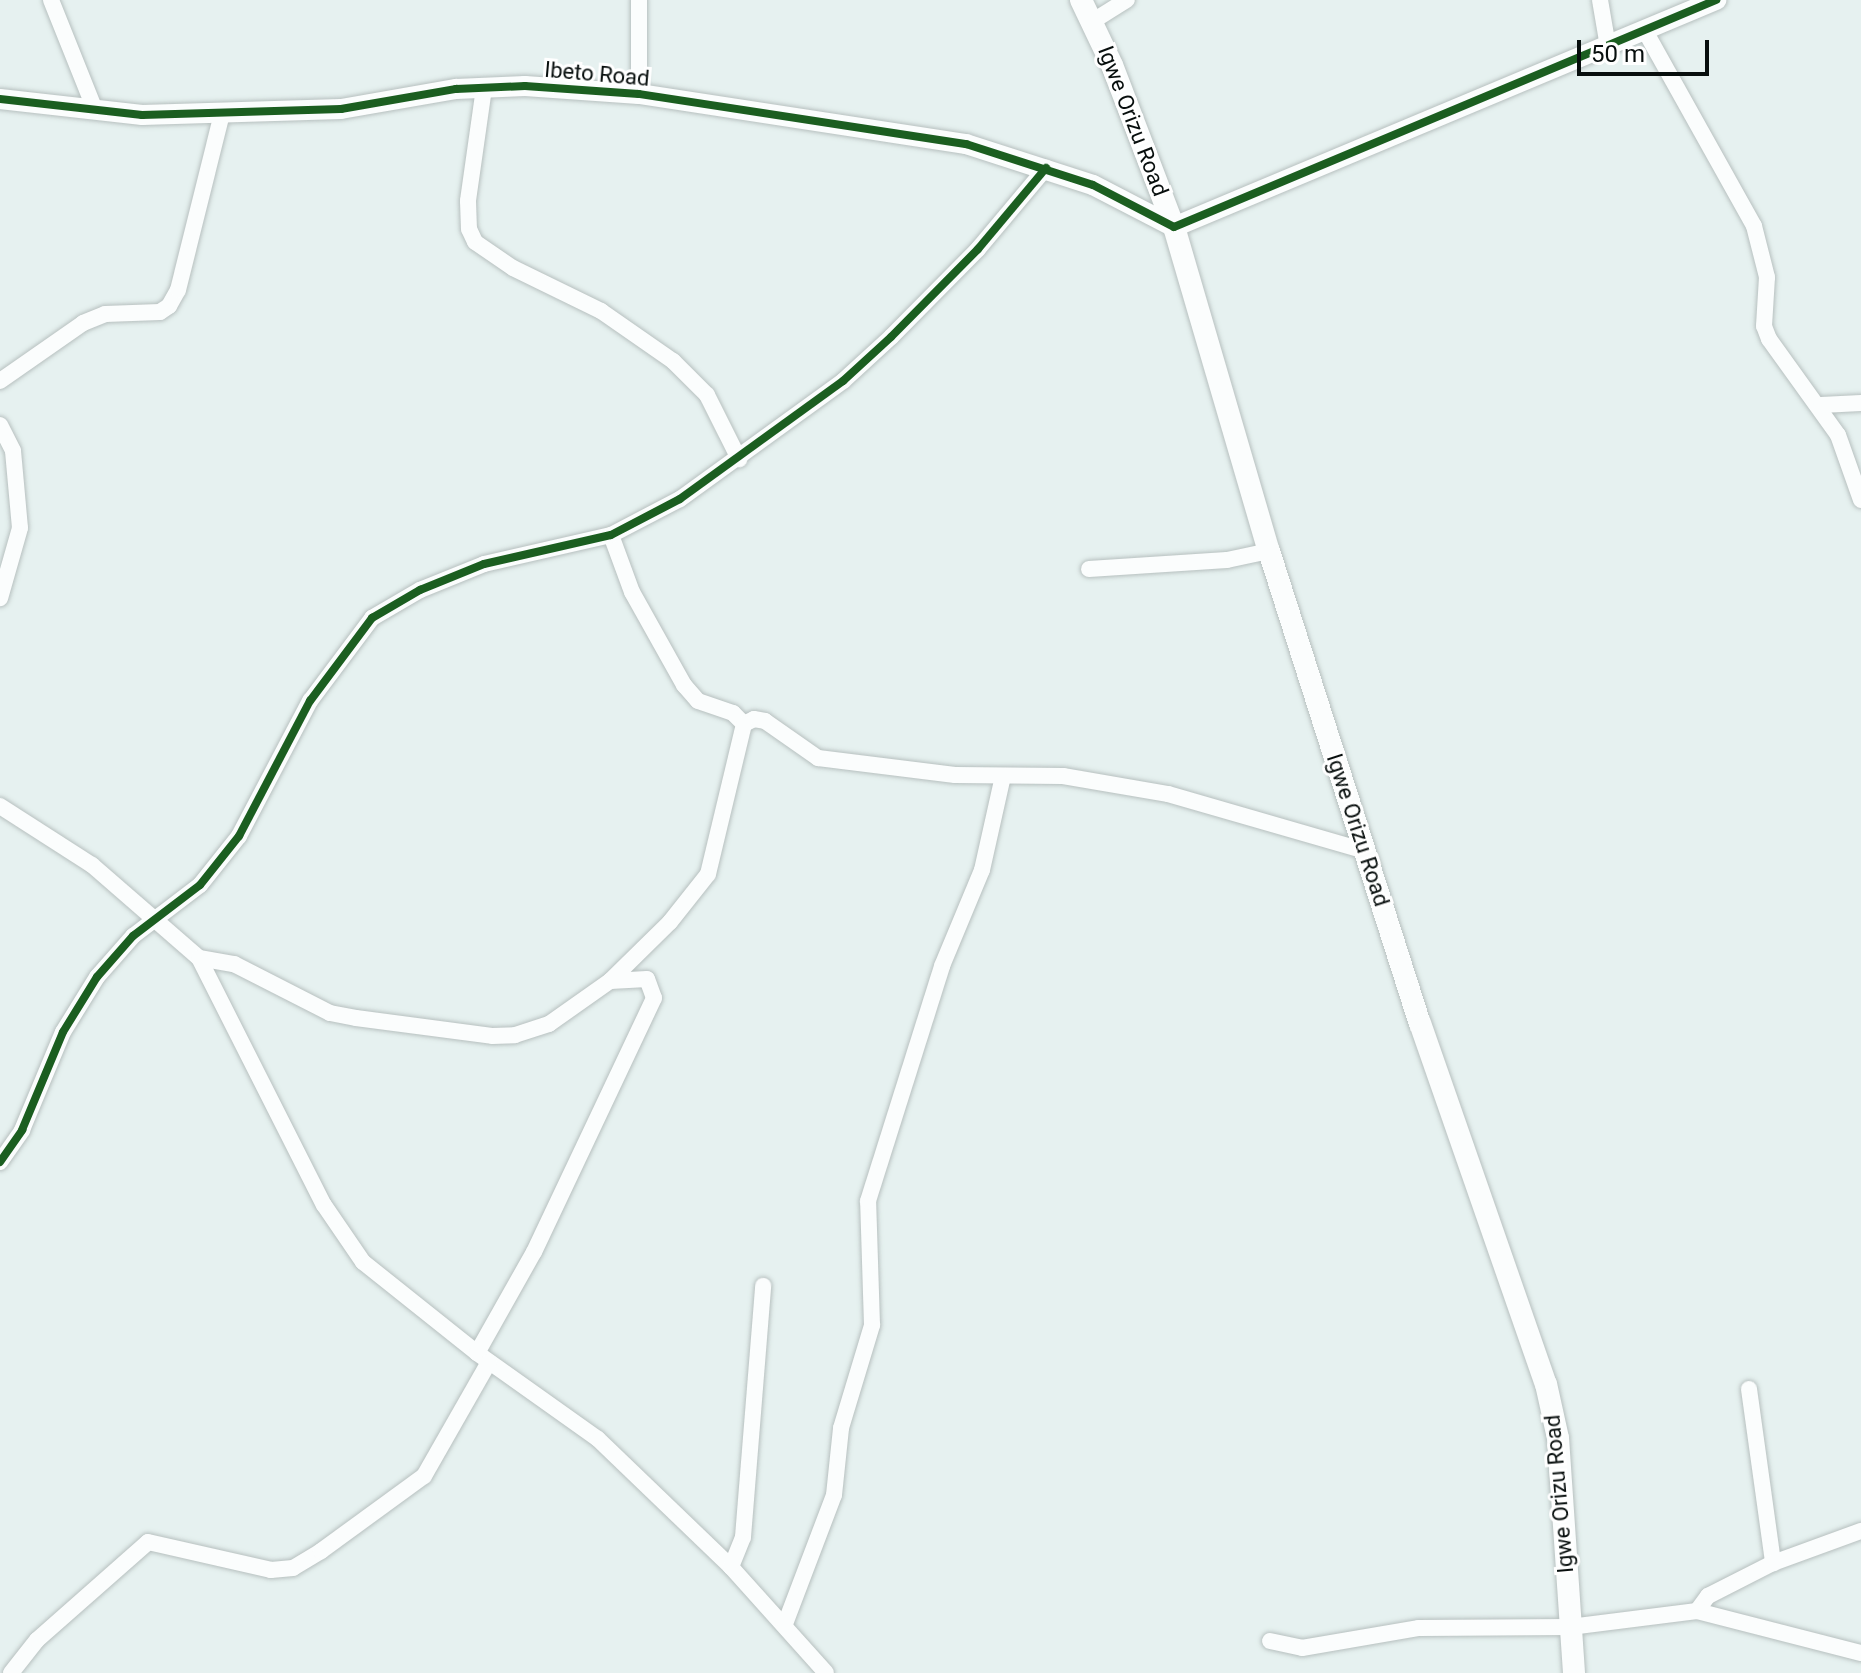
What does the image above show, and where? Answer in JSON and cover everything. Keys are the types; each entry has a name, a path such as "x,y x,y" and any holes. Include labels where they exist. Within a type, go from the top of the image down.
{"main road":[{"name":"Igwe Orizu Road","path":"1081,0 1093,21 1174,227 1269,551 1365,851 1546,1384 1558,1438 1574,1673"}],"street":[{"path":"51,0 95,110"},
{"path":"639,0 639,94"},
{"path":"1093,21 1127,0"},
{"path":"1600,0 1608,47"},
{"path":"1174,227 1716,0"},
{"path":"1644,29 1754,226 1767,277 1764,326 1769,339 1821,405 1838,435 1861,500"},
{"path":"484,88 468,201 469,229 475,242 513,268 601,311 673,361 707,395 739,459"},
{"name":"Ibeto Road","path":"0,99 142,115 341,109 484,88 639,94 879,127 966,144 1046,168 1139,205 1174,227"},
{"path":"0,381 83,323 105,314 160,312 169,306 178,290 222,113"},
{"path":"0,1162 22,1130 63,1032 97,977 156,917 200,885 239,836 310,701 372,618 420,590 484,564 611,535 680,499 739,459 891,337 978,249 1046,168"},
{"path":"1821,405 1861,403"},
{"path":"0,425 13,451 20,528 0,598"},
{"path":"611,535 632,592 684,685 698,701 733,713 744,724"},
{"path":"1089,569 1227,560 1269,551"},
{"path":"744,724 765,721 818,758 1003,776 1063,776 1168,794 1365,851"},
{"path":"199,958 234,964 330,1013 492,1036 515,1035 549,1024 610,981 670,922 708,874 744,724"},
{"path":"785,1624 834,1495 841,1428 872,1325 867,1229 871,1188 942,966 982,870 1003,776"},
{"path":"0,806 92,865 156,917 199,958 345,1240 363,1262 483,1358 598,1439 731,1567 826,1673"},
{"path":"11,1673 37,1640 148,1542 271,1570 293,1568 424,1476 654,998 647,979 610,981"},
{"path":"731,1567 743,1537 763,1286"},
{"path":"1749,1389 1773,1563"},
{"path":"1697,1611 1708,1596 1773,1563 1861,1531"},
{"path":"1270,1641 1302,1648 1419,1628 1570,1627 1697,1611 1861,1653"}],"cycle path":[{"path":"0,99 142,115 341,109 456,89 525,86 639,94 966,144 1093,185 1174,227 1716,0"},
{"path":"0,1162 22,1130 63,1032 97,977 133,936 200,885 239,836 310,701 372,618 420,590 484,564 611,535 680,499 843,381 978,249 1046,168"}]}
